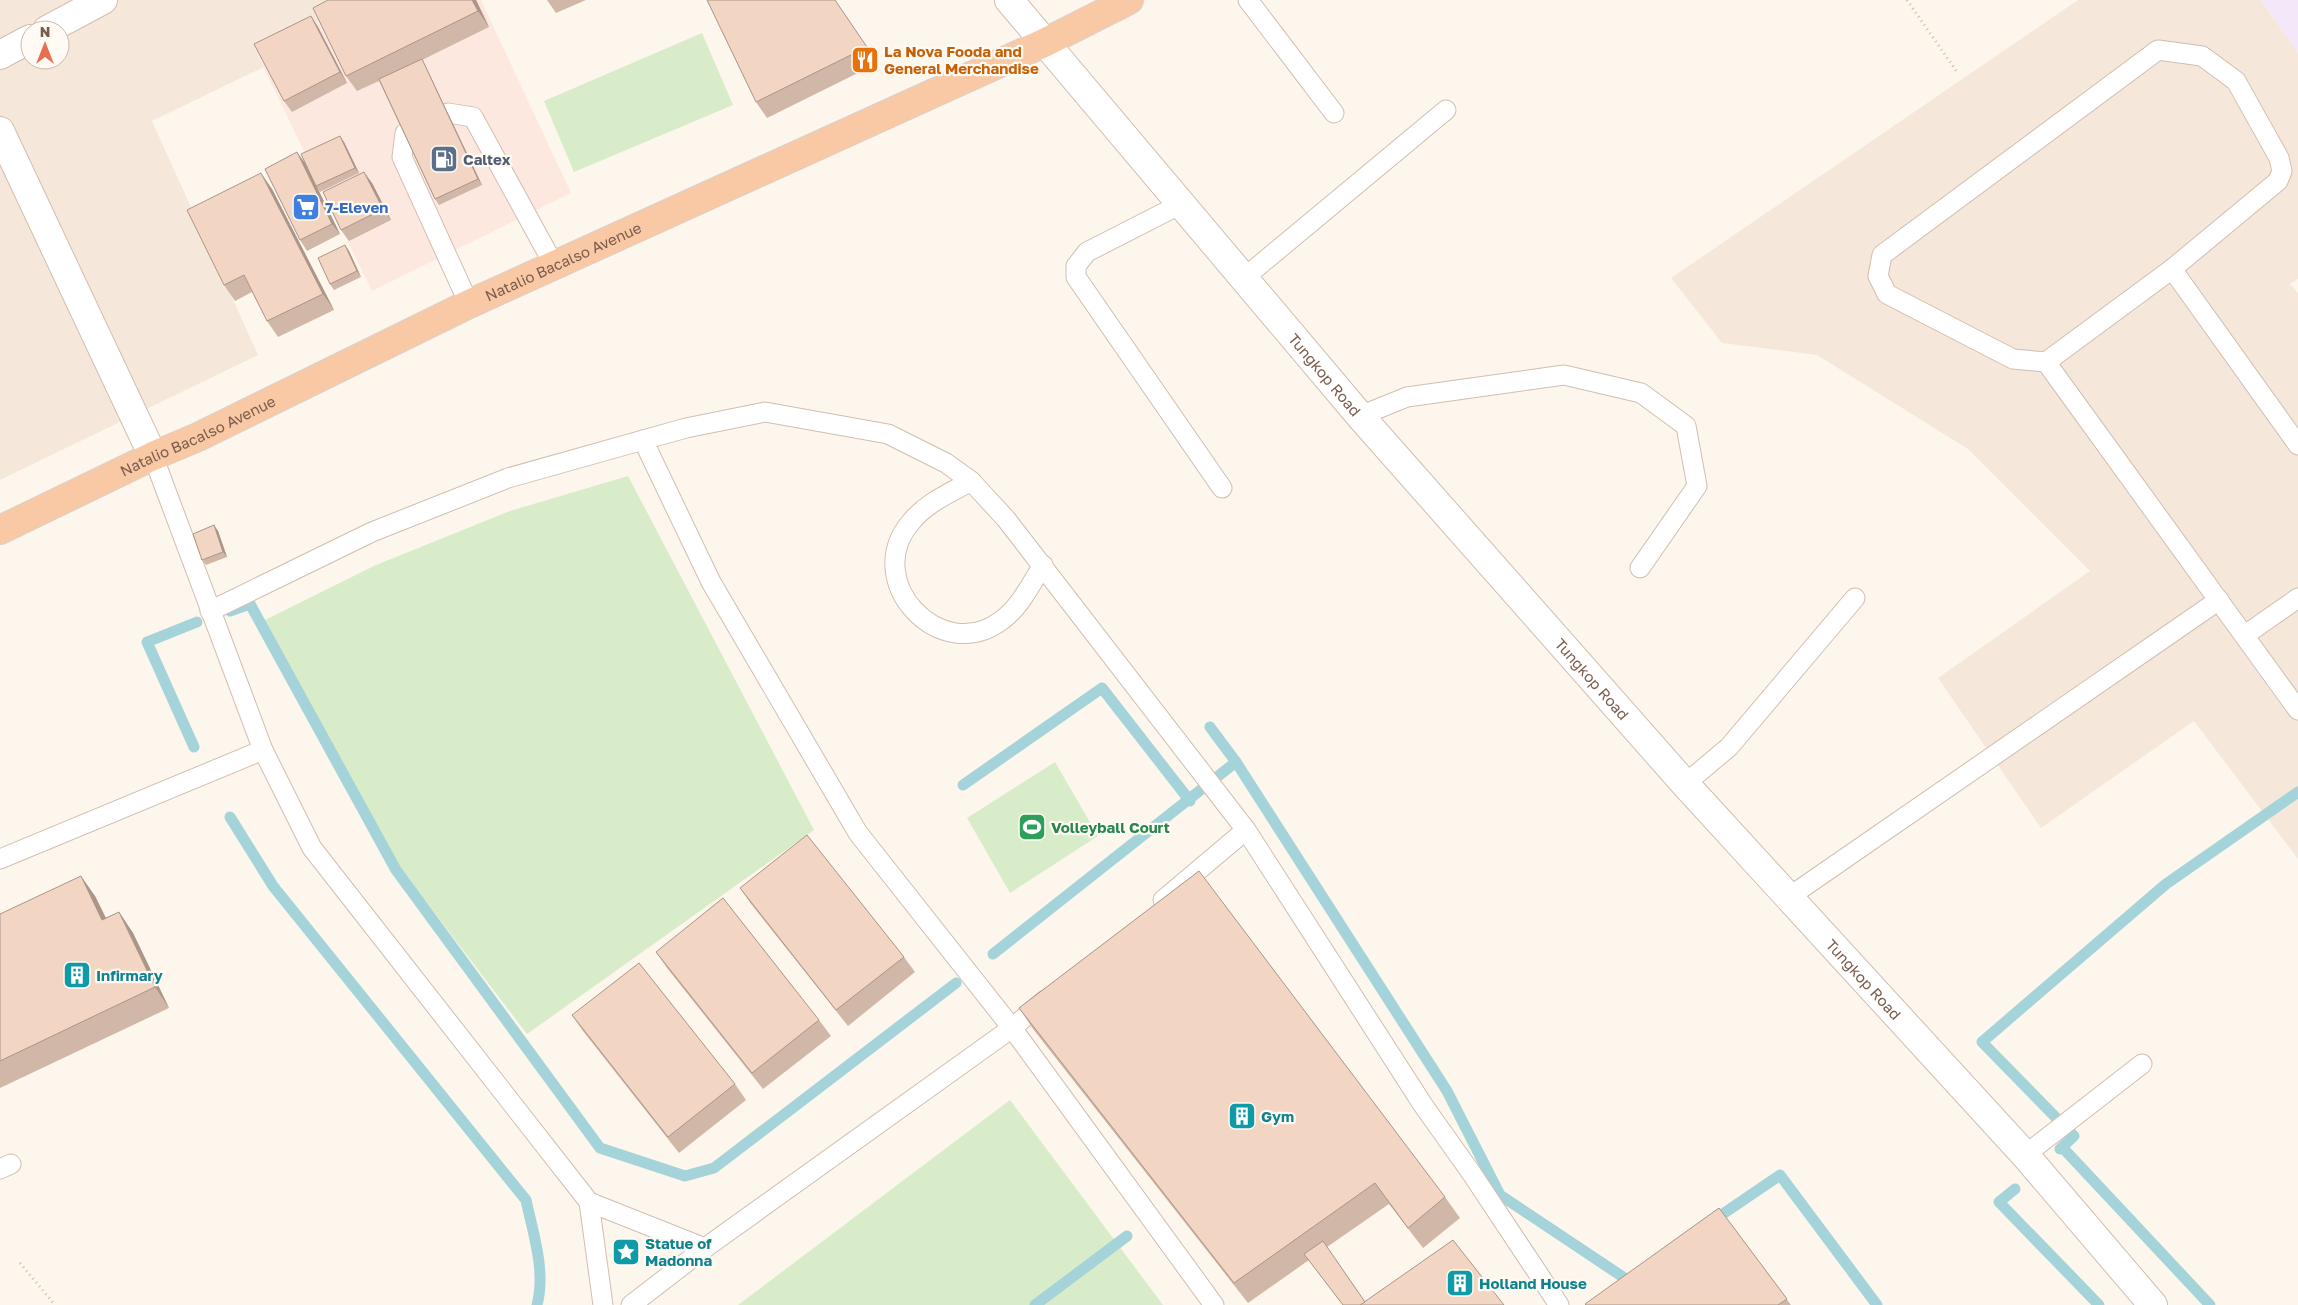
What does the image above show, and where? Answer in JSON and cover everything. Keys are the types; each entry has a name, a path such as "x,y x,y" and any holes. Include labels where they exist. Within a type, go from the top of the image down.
{"highway":[{"name":"Natalio Bacalso Avenue","path":"0,530 153,456 198,438 469,304 1044,42 1130,0"}],"street":[{"path":"66,20 103,0"},
{"name":"Tungkop Road","path":"1009,0 1360,416 1685,784 2025,1155 2153,1305"},
{"path":"0,56 20,45"},
{"path":"0,131 153,456"}],"lane":[{"path":"1248,0 1334,113"},
{"path":"2158,50 2202,56 2236,81 2279,158 2282,171 2278,181 2172,269 2046,362 2013,359 1887,294 1878,276 1882,255 2158,50"},
{"path":"1244,278 1446,110"},
{"path":"448,113 473,117 554,265"},
{"path":"406,133 402,157 469,304"},
{"path":"1180,204 1087,252 1076,266 1076,277 1222,488"},
{"path":"2172,269 2298,444"},
{"path":"2046,362 2298,710"},
{"path":"1360,416 1407,397 1564,374 1641,393 1686,426 1697,486 1640,568"},
{"path":"210,611 372,532 508,478 686,428 765,412 888,434 946,463 971,482 1006,519 1246,830 1423,1105 1472,1174 1559,1305"},
{"path":"643,440 711,582 858,833 1012,1028 1214,1305"},
{"path":"153,456 262,750 312,848 589,1202 603,1305"},
{"path":"971,482 925,509 910,522 900,538 895,557 896,577 902,595 913,611 927,623 946,631 965,633 984,630 1001,622 1016,608 1043,565"},
{"path":"1685,784 1729,747 1854,598"},
{"path":"2244,635 2298,598"},
{"path":"1788,897 2219,600"},
{"path":"0,859 262,750"},
{"path":"1148,913 1246,830"},
{"path":"631,1305 705,1248 1012,1028 1058,990"},
{"path":"2025,1155 2142,1064"},
{"path":"589,1202 705,1248"}],"path":[{"path":"1907,0 1958,72"},
{"path":"20,1263 55,1305"}],"shaded area":[{"path":"0,0 402,0 152,121 258,355 0,480"},
{"path":"361,0 481,0 571,193 372,291 257,54"},
{"path":"2078,0 2261,0 2298,53 2298,279 2290,284 2298,293 2298,859 2194,721 2041,828 1938,678 2090,571 1968,449 1817,355 1722,343 1671,278"},
{"path":"2261,0 2298,0 2298,53"}],"green space":[{"path":"702,33 733,105 574,172 544,101"},
{"path":"628,476 814,830 527,1034 382,844 326,754 265,620 376,565 510,511"},
{"name":"Volleyball Court","path":"1055,762 1098,836 1010,893 967,818"},
{"path":"1010,1100 1163,1305 738,1305"}],"building":[{"path":"328,0 472,0 478,11 346,76 313,8"},
{"path":"707,0 835,0 867,47 756,102"},
{"path":"311,16 340,72 284,101 254,44"},
{"name":"Caltex","path":"422,59 478,179 435,199 379,79"},
{"path":"340,136 355,168 316,186 301,154"},
{"name":"7-Eleven","path":"297,152 332,224 300,240 265,169"},
{"path":"364,172 383,209 341,230 323,192"},
{"path":"261,173 323,294 267,321 244,275 224,285 187,210"},
{"path":"345,245 357,271 330,284 318,258"},
{"path":"214,525 223,552 202,560 193,534"},
{"path":"807,835 904,957 836,1010 740,888"},
{"name":"Gym","path":"1199,871 1445,1197 1408,1228 1375,1183 1234,1283 1019,1008"},
{"name":"Infirmary","path":"81,876 102,920 119,912 155,987 0,1061 0,914"},
{"path":"723,898 819,1020 752,1073 656,952"},
{"path":"639,963 735,1084 668,1137 572,1015"},
{"path":"1719,1208 1787,1299 1778,1305 1585,1304"},
{"path":"1453,1240 1504,1305 1360,1305"},
{"path":"1323,1241 1365,1302 1360,1305 1343,1305 1304,1254"}],"waterway":[{"path":"230,611 250,604 396,870 600,1148 685,1176 714,1168 956,983"},
{"path":"194,747 147,642 197,622"},
{"path":"963,785 1102,688 1190,801"},
{"path":"1210,727 1236,762 1447,1091 1500,1195 1629,1281 1635,1276"},
{"path":"993,954 1236,762"},
{"path":"2060,1149 2074,1136 1982,1042 2166,884 2298,792"},
{"path":"230,817 273,886 526,1200 539,1266 540,1279 537,1305"},
{"path":"2062,1147 2210,1305"},
{"path":"1711,1222 1780,1175 1877,1305"},
{"path":"2015,1189 1999,1202 2099,1305"},
{"path":"1035,1305 1127,1236"}],"place":[{"name":"La Nova Fooda and General Merchandise","path":"865,60"},
{"name":"Caltex","path":"444,159"},
{"name":"7-Eleven","path":"306,207"},
{"name":"Volleyball Court","path":"1032,827"},
{"name":"Infirmary","path":"77,975"},
{"name":"Gym","path":"1242,1116"},
{"name":"Statue of Madonna","path":"626,1252"},
{"name":"Holland House","path":"1460,1283"}]}
